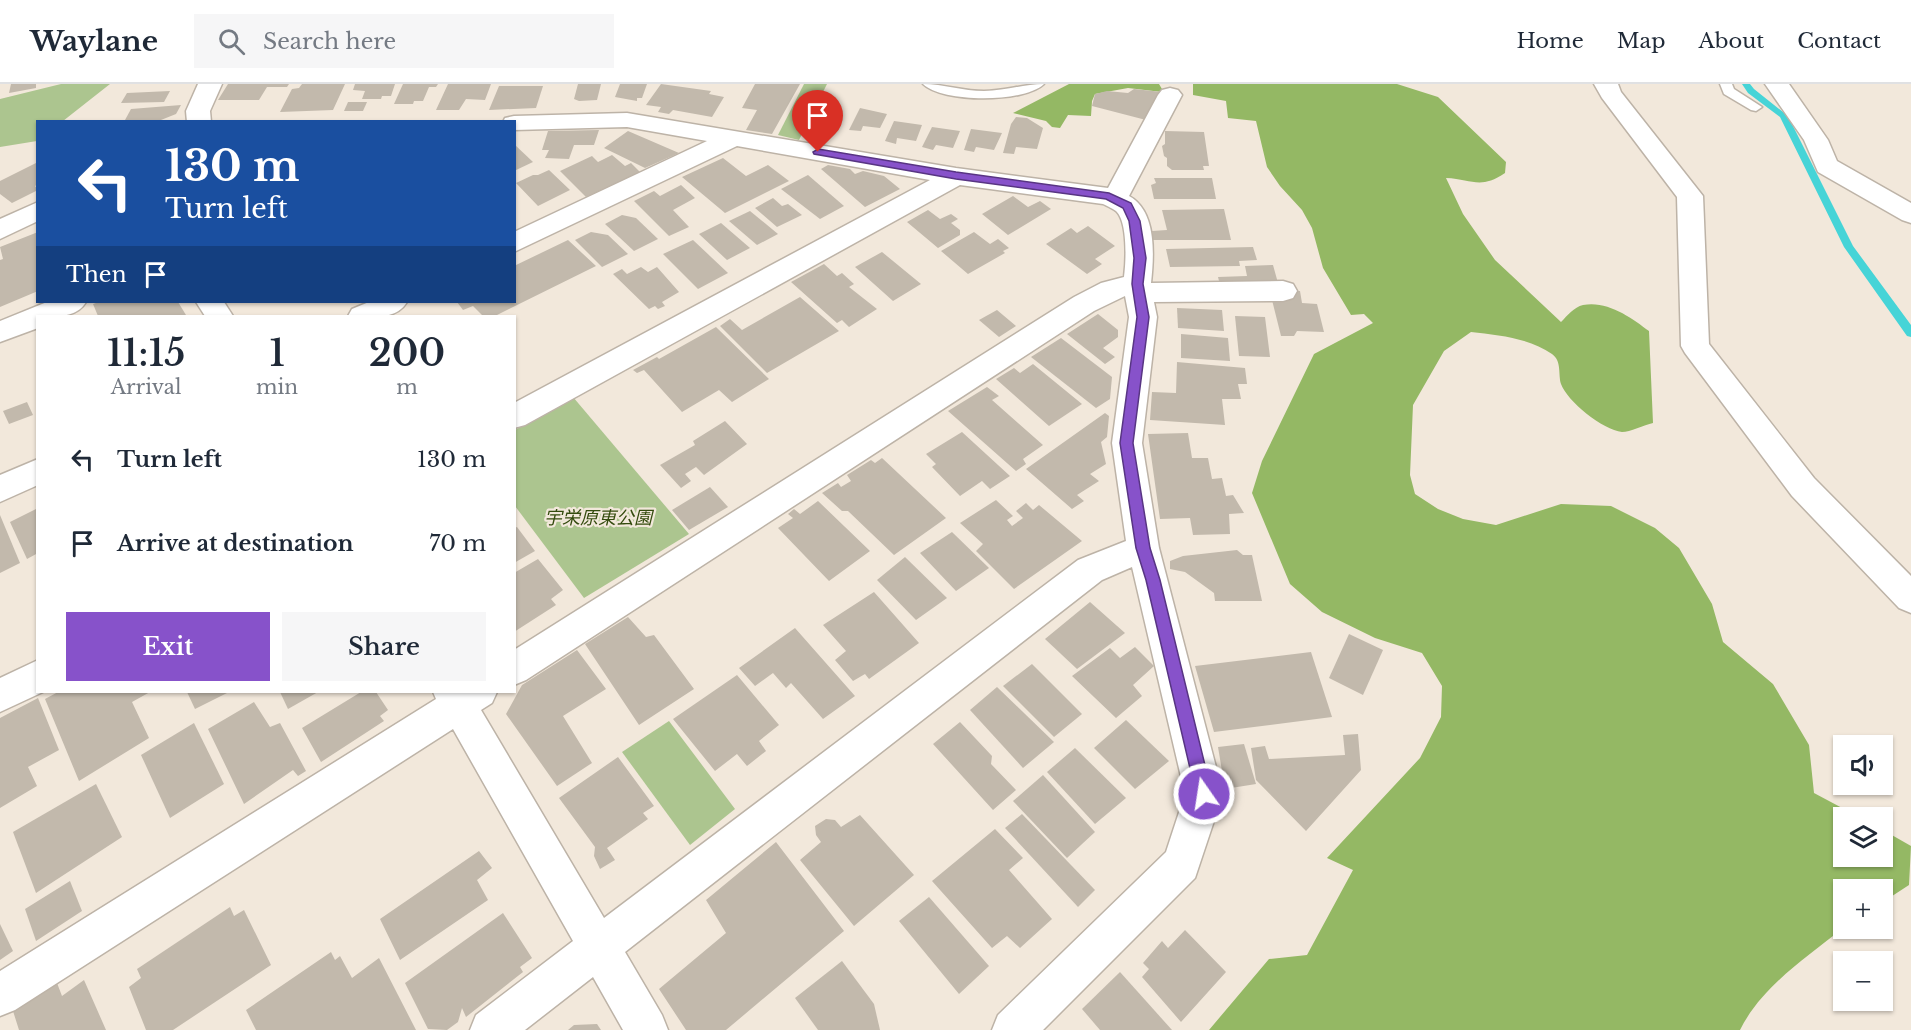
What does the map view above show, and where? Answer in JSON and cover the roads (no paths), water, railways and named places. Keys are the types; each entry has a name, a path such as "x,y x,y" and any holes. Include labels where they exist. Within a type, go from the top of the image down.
{"street":[{"path":"199,120 198,111 210,84"},
{"path":"1606,84 1610,93 1690,196 1695,346 1803,487 1911,598"},
{"path":"1777,84 1816,140 1827,166 1911,214"},
{"path":"1115,198 1170,95"},
{"path":"516,123 627,120 956,176 1115,198 1127,206 1135,221 1140,258 1138,289 1143,317 1127,443 1143,548 1153,580 1204,794 1181,864 1012,1030"},
{"path":"516,242 734,138"},
{"path":"516,416 956,176"},
{"path":"0,230 36,211"},
{"path":"516,668 1084,304 1111,290 1283,291"},
{"path":"41,315 70,303"},
{"path":"364,315 391,303"},
{"path":"0,332 36,317"},
{"path":"0,489 36,472"},
{"path":"491,1030 1090,570 1143,548"},
{"path":"0,696 36,677"},
{"path":"0,995 463,696 599,948 647,1030"}],"lane":[{"path":"929,84 959,93 980,94 1015,92 1038,84"},
{"path":"1726,84 1729,91 1756,107"}],"waterway":[{"path":"1746,84 1751,91 1784,116 1849,247 1911,333"}],"park label":[{"name":"宇栄原東公園","path":"598,518"}]}
